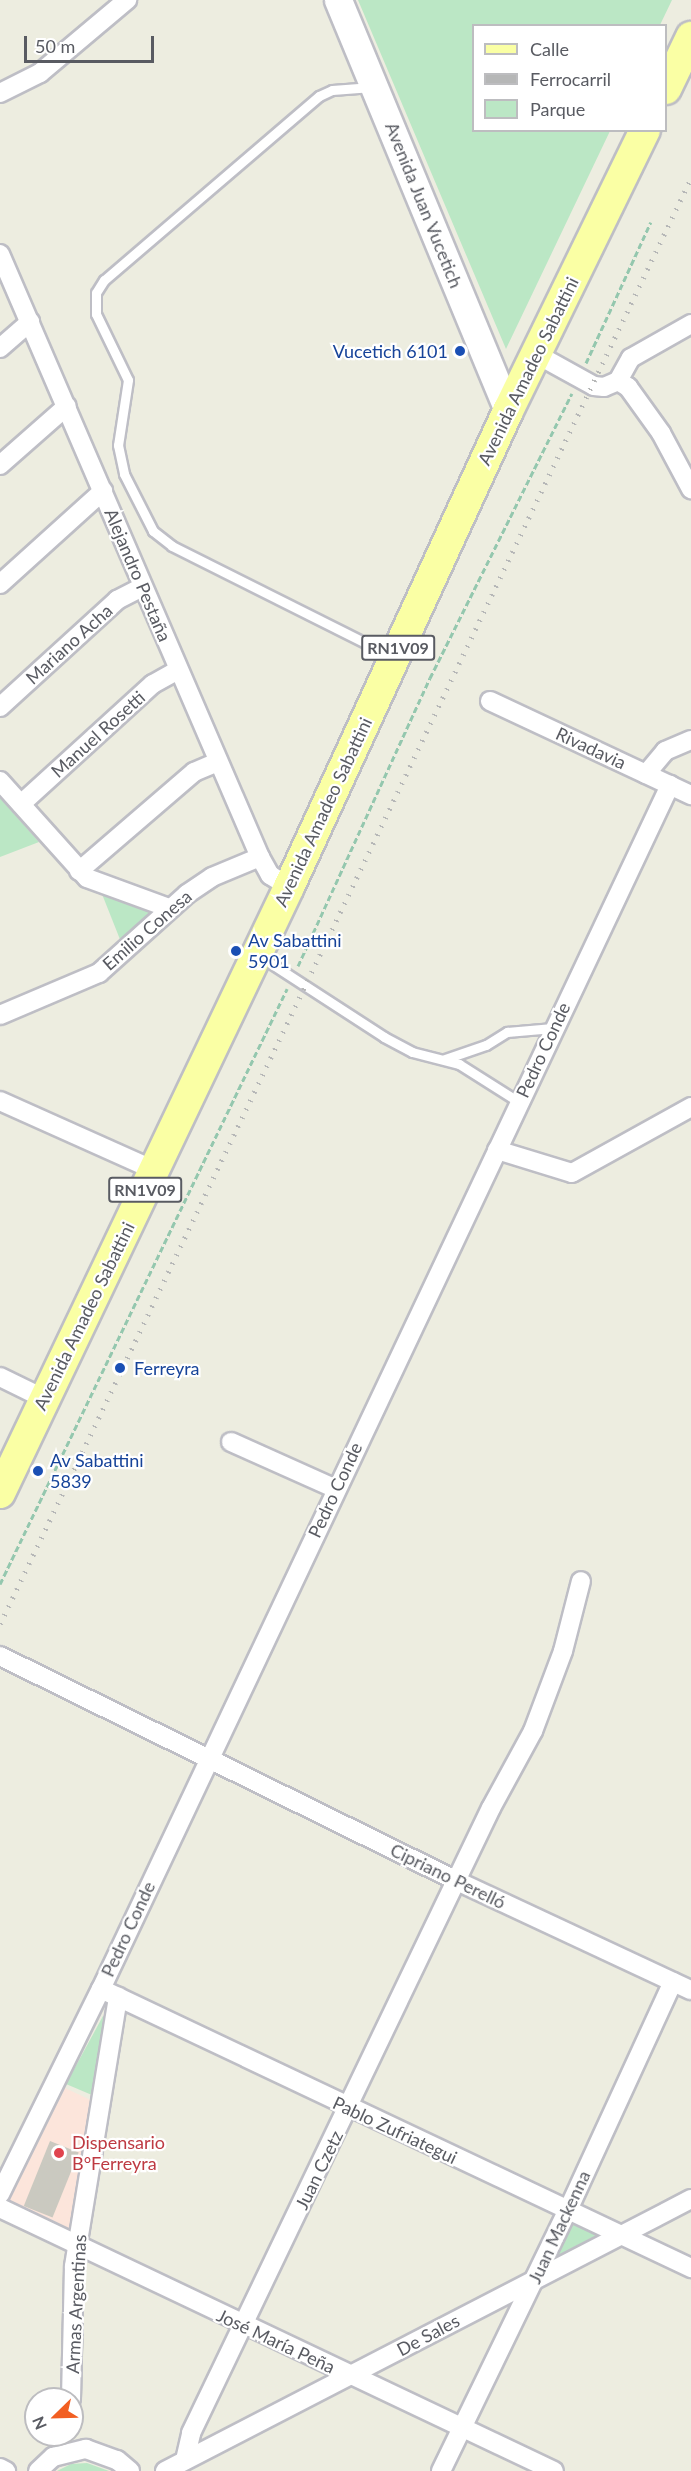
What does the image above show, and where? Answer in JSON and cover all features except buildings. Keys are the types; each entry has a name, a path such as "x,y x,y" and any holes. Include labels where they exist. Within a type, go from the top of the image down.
{"main road":[{"name":"Avenida Juan Vucetich","path":"339,0 508,411"},
{"path":"667,87 691,37"},
{"name":"Avenida Amadeo Sabattini","path":"0,1492 289,887 508,411 644,132"}],"street":[{"path":"0,93 40,73 127,0"},
{"name":"Alejandro Pestaña","path":"0,254 260,857 270,875 289,887"},
{"path":"0,348 30,322"},
{"path":"536,354 578,380 604,387 618,381 631,358 691,324"},
{"path":"618,381 641,400 691,489"},
{"path":"0,465 67,406"},
{"path":"0,584 103,492"},
{"name":"Mariano Acha","path":"0,707 117,600 143,587"},
{"name":"Manuel Rosetti","path":"21,804 153,684 178,670"},
{"name":"Rivadavia","path":"490,701 691,795"},
{"path":"646,774 665,751 691,740"},
{"path":"79,871 194,772 219,762"},
{"path":"0,781 79,871 98,884 169,908"},
{"name":"Pedro Conde","path":"0,2194 101,1989 207,1759 497,1150 552,1028 670,785"},
{"name":"Emilio Conesa","path":"0,1015 99,973 169,908 212,877 260,857"},
{"path":"0,1101 154,1170"},
{"path":"497,1150 572,1173 691,1107"},
{"path":"0,1377 45,1399"},
{"path":"231,1442 336,1489"},
{"name":"Juan Czetz","path":"185,2460 191,2433 459,1882 491,1808 533,1731 563,1651 581,1581"},
{"name":"Cipriano Perelló","path":"0,1656 459,1882 691,1990"},
{"name":"Juan Mackenna","path":"441,2471 568,2211 673,1982"},
{"name":"Pablo Zufriategui","path":"101,1989 350,2109 691,2268"},
{"name":"Armas Argentinas","path":"72,2387 78,2244 118,1997"},
{"name":"De Sales","path":"165,2471 691,2199"},
{"name":"José María Peña","path":"0,2208 244,2326 554,2471"},
{"path":"38,2471 65,2447"},
{"path":"84,2447 102,2452 130,2471"},
{"path":"0,2468 6,2471"}],"lane":[{"path":"374,86 332,90 320,96 104,280 96,293 96,314 128,380 118,445 124,474 153,531 172,546 394,657"},
{"path":"257,954 384,1037 412,1052 459,1064 519,1102"},
{"path":"445,1059 486,1045 507,1032 552,1028"}],"path":[{"path":"0,1584 292,979 430,678 578,380 651,222"}],"shaded area":[{"name":"Dispensario B°Ferreyra","path":"65,2088 95,2102 73,2236 5,2205"}],"green space":[{"path":"358,0 672,0 660,24 472,24 472,132 610,132 506,349"},
{"path":"0,798 39,842 0,857"},
{"path":"98,884 169,908 125,952"},
{"path":"103,2016 110,2020 99,2098 66,2084"},
{"path":"573,2218 610,2236 548,2268"},
{"path":"87,2463 109,2471 57,2471 71,2464"}],"railway":[{"path":"0,1624 691,178"}],"place":[{"name":"Vucetich 6101","path":"460,351"},
{"name":"Av Sabattini 5901","path":"236,951"},
{"name":"Ferreyra","path":"120,1368"},
{"name":"Av Sabattini 5839","path":"38,1471"},
{"name":"Dispensario B°Ferreyra","path":"59,2153"}]}
